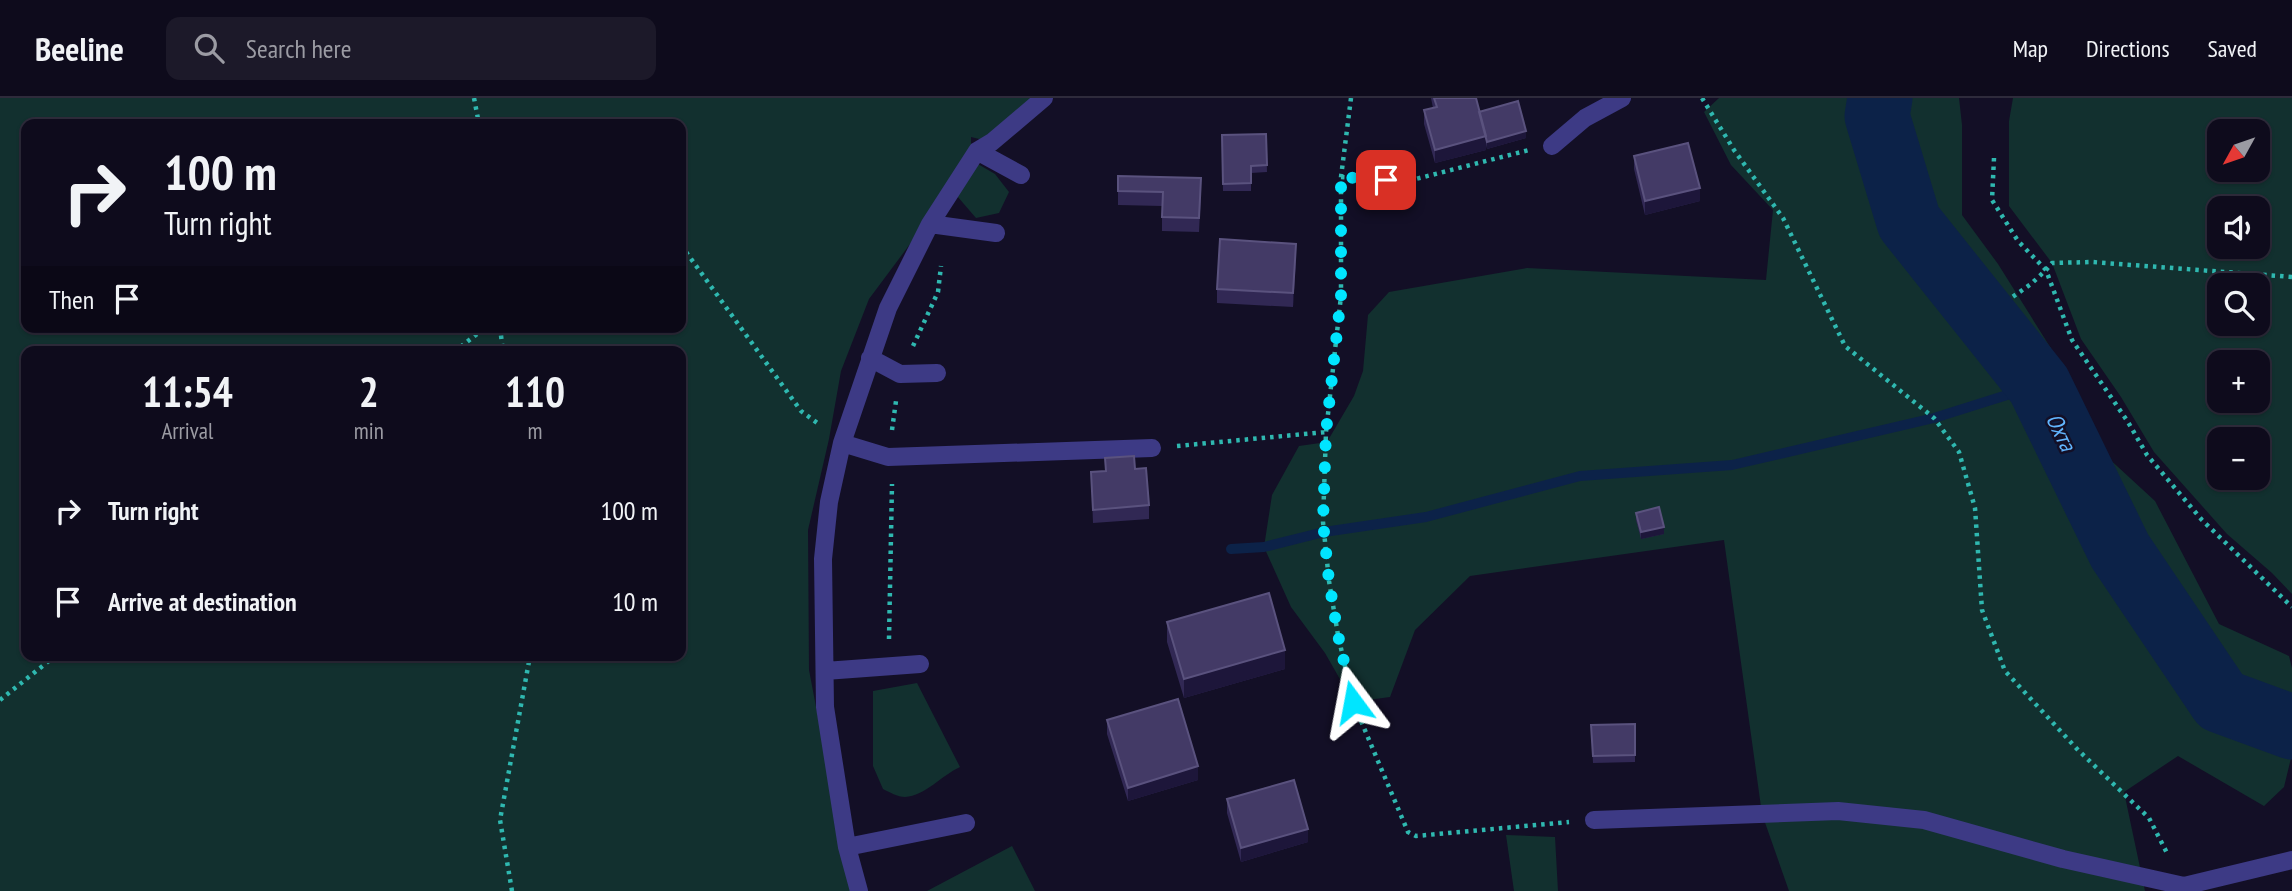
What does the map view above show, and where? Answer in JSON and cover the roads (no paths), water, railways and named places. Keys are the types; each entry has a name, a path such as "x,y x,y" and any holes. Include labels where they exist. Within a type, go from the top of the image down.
{"street":[{"path":"859,891 847,847 825,707 823,559 829,502 842,443 888,308 930,224 977,151 1002,134 1044,98"},
{"path":"1552,146 1585,118 1622,98"},
{"path":"977,151 1021,175"},
{"path":"930,224 996,233"},
{"path":"870,358 900,374 937,373"},
{"path":"842,443 888,457 1152,448"},
{"path":"825,671 920,664"},
{"path":"1594,820 1838,811 1924,820 2180,889 2292,860"},
{"path":"847,847 967,823"}],"waterway":[{"name":"Охта","path":"1880,98 1877,116 1909,222 2039,385 2120,551 2221,701 2292,727"},
{"path":"1231,549 1264,547 1324,532 1426,517 1580,476 1732,465 1934,418 2039,385"}]}
